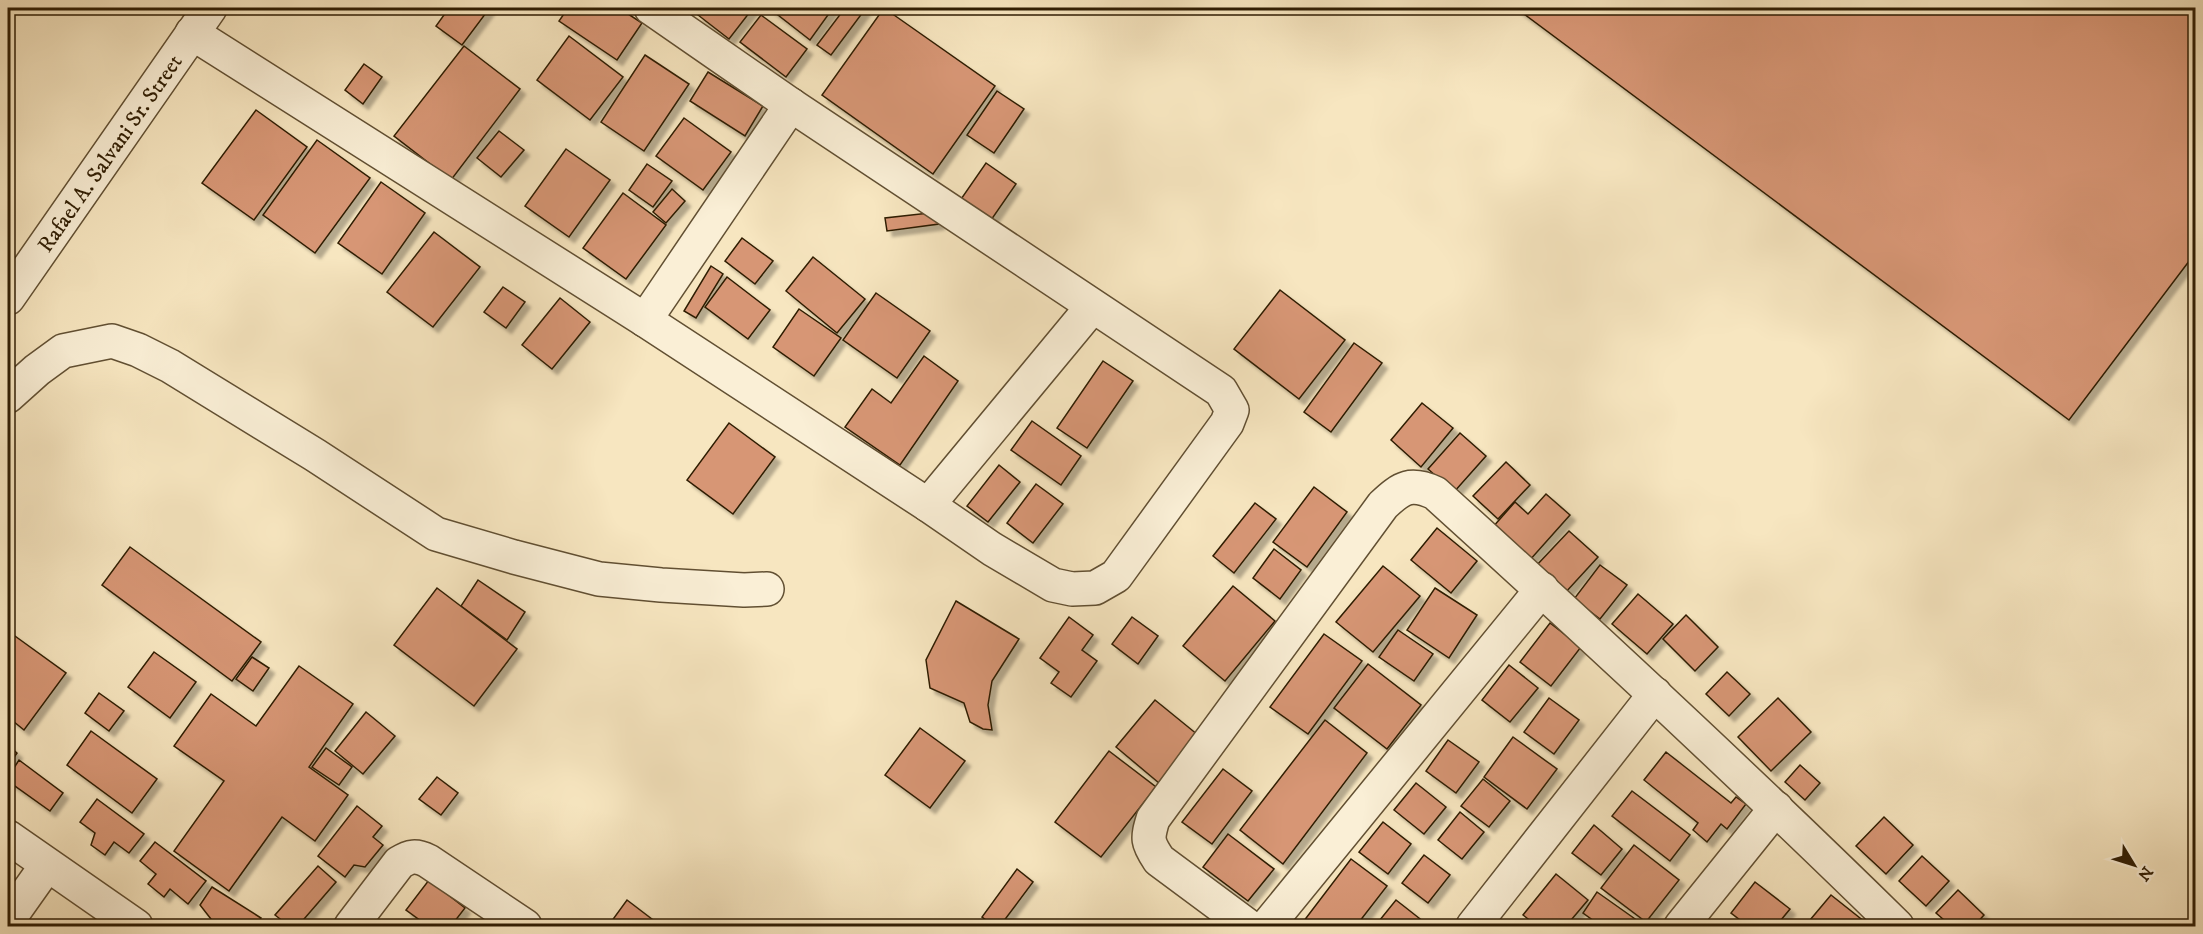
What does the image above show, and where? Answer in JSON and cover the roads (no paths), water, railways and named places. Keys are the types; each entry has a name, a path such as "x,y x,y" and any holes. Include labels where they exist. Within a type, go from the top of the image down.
{"street":[{"path":"201,20 645,320 992,549 1053,585 1072,589 1095,588 1116,576 1227,423 1232,410 1221,392 791,105 651,8"},
{"name":"Rafael A. Salvani Sr. Street","path":"8,298 201,20"},
{"path":"645,320 791,105"},
{"path":"928,505 1092,307"},
{"path":"8,396 63,351 112,341 138,350 170,366 315,455 436,534 599,579 744,590 767,589"},
{"path":"1248,927 1159,860 1149,846 1148,835 1153,819 1383,506 1395,494 1410,487 1421,487 1435,494 1542,590 1776,808 1897,927"},
{"path":"1267,927 1542,590"},
{"path":"1473,927 1655,694"},
{"path":"1682,927 1776,808"},
{"path":"8,837 47,865 102,917 136,927"},
{"path":"351,927 399,863 409,857 419,856 525,927"},
{"path":"8,920 47,865"}]}
